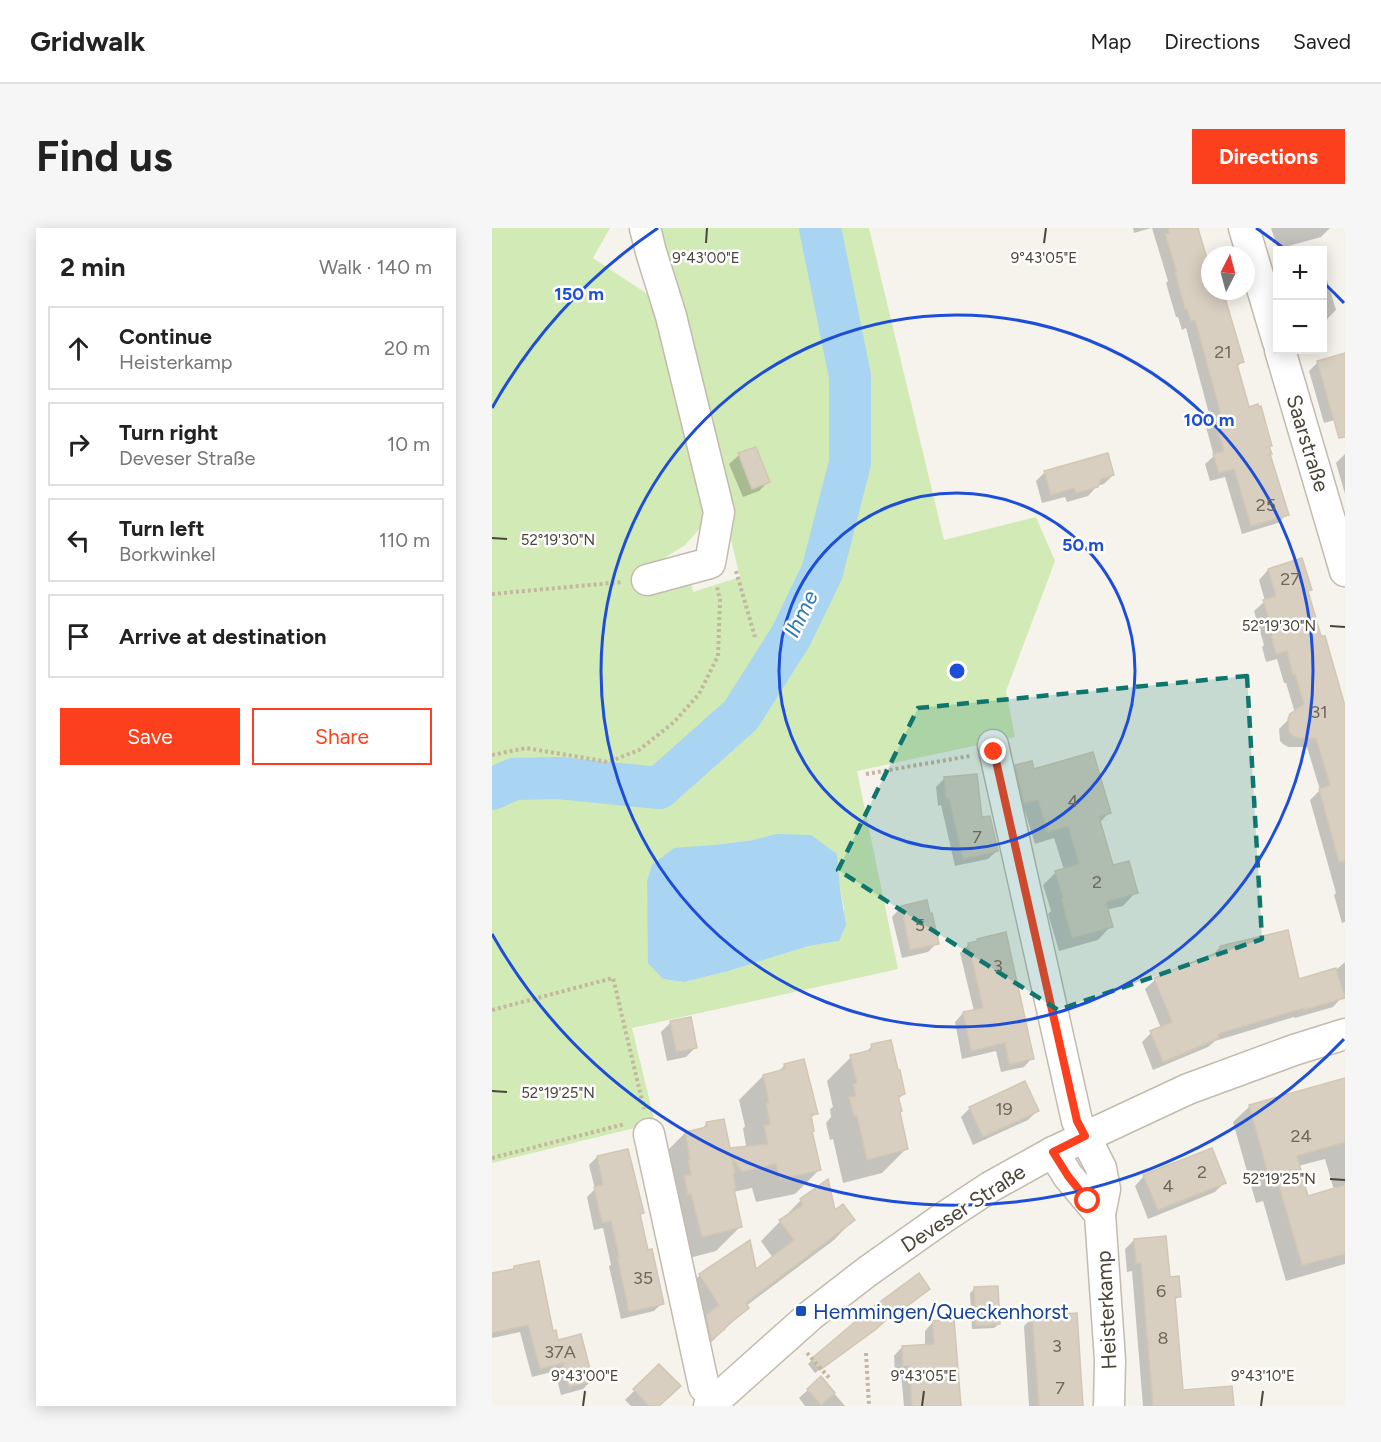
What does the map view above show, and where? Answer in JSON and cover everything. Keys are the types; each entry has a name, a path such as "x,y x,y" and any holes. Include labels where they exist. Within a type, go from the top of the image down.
{"street":[{"path":"645,228 671,316 719,512 710,564 647,580"},
{"path":"1244,228 1273,325"},
{"name":"Saarstraße","path":"1281,354 1341,538 1345,571"},
{"name":"Heisterkamp","path":"985,750 1077,1121 1101,1168 1105,1189 1100,1214 1110,1359 1109,1406"},
{"name":"Deveser Straße","path":"643,1124 704,1387 713,1402 811,1315 942,1218 990,1187 1085,1136 1188,1089 1345,1034"},
{"path":"1053,1152 1068,1176 1100,1214"}],"path":[{"path":"710,564 736,571 755,637"},
{"path":"492,755 526,748 608,762 639,750 674,722 699,694 718,656 720,600 710,564"},
{"path":"492,594 647,580"},
{"path":"866,774 985,750"},
{"path":"492,1010 613,978 643,1124 492,1158"},
{"path":"790,1335 831,1380"},
{"path":"866,1353 869,1406"}],"highlighted area":[{"path":"1247,676 1262,939 1058,1010 838,870 918,708"}],"green space":[{"path":"492,228 610,228 593,258 655,299 711,516 685,545 644,571 689,576 693,592 740,577 655,228 815,228 846,375 843,462 816,568 787,632 801,630 828,572 857,464 857,371 826,228 869,228 944,540 1036,517 1055,561 1006,691 1015,737 857,771 898,969 632,1028 655,1123 492,1163","holes":["753,840 840,889 844,908 839,941 809,946 684,982 663,979 648,916 647,881 714,845"]}],"water":[{"path":"777,834 811,835 837,854 846,925 839,941 809,946 684,982 663,979 648,963 647,881 652,865 674,848 753,840"}],"building":[{"path":"1168,228 1198,228 1203,246 1201,246 1201,300 1226,300 1244,362 1237,364 1249,407 1258,404 1259,407 1261,406 1272,446 1269,446 1272,454 1270,454 1289,515 1251,526 1234,469 1219,473 1213,454 1224,451 1214,417 1221,415 1195,320 1191,321 1185,309 1175,272 1177,272 1165,234 1169,233"},
{"path":"1345,353 1345,437 1339,438 1317,361"},
{"path":"756,447 770,482 752,489 738,453"},
{"path":"1108,453 1114,475 1101,479 1098,487 1076,493 1074,488 1051,495 1044,471"},
{"path":"1302,558 1312,590 1308,591 1321,636 1325,636 1345,706 1345,861 1339,862 1319,789 1330,785 1316,738 1298,738 1289,731 1290,714 1304,704 1287,651 1276,654 1263,600 1276,596 1268,569"},
{"path":"1093,752 1111,813 1099,817 1113,865 1129,861 1138,893 1106,902 1113,927 1072,938 1055,871 1079,864 1068,826 1048,832 1038,800 1024,803 1015,765 1032,761 1034,769"},
{"path":"977,774 982,817 990,816 998,851 963,859 949,798 946,798 944,777"},
{"path":"927,900 939,944 910,950 901,906"},
{"path":"1288,930 1299,979 1336,968 1345,998 1218,1034 1219,1038 1163,1062 1150,1031 1172,1022 1154,978 1221,951 1220,946"},
{"path":"1006,932 1034,1059 1009,1064 1005,1043 971,1051 963,1012 983,1008 968,943"},
{"path":"691,1017 697,1048 676,1052 670,1021"},
{"path":"891,1040 905,1094 898,1096 908,1149 867,1160 857,1116 854,1116 849,1097 856,1096 853,1084 857,1083 850,1055 872,1050 871,1044"},
{"path":"804,1059 818,1114 811,1115 814,1131 812,1131 821,1170 780,1179 776,1164 742,1172 732,1158 735,1173 733,1174 736,1189 734,1189 742,1227 702,1237 684,1176 691,1175 685,1132 707,1127 706,1122 724,1119 730,1148 768,1144 764,1125 770,1124 766,1103 769,1103 763,1075 785,1069 784,1064"},
{"path":"1345,1078 1345,1142 1297,1156 1308,1196 1345,1185 1345,1254 1302,1265 1279,1186 1272,1188 1249,1105"},
{"path":"1025,1081 1039,1111 983,1137 969,1107"},
{"path":"1212,1148 1226,1183 1158,1210 1143,1175"},
{"path":"628,1149 644,1213 640,1214 648,1250 652,1249 664,1304 629,1312 611,1221 602,1223 594,1187 603,1185 597,1156"},
{"path":"828,1179 835,1210 843,1204 855,1220 746,1303 749,1308 711,1340 706,1315 719,1305 699,1274 750,1240 756,1269 794,1240 779,1220 803,1205 800,1199"},
{"path":"1166,1236 1170,1277 1179,1276 1181,1297 1175,1297 1183,1390 1232,1386 1234,1406 1153,1406 1141,1263 1136,1263 1134,1239"},
{"path":"539,1261 553,1331 556,1330 558,1340 581,1334 593,1381 569,1387 563,1363 540,1369 528,1325 492,1333 492,1273"},
{"path":"919,1273 930,1289 899,1312 899,1309 875,1330 820,1370 811,1359 869,1310"},
{"path":"998,1286 1000,1324 976,1326 974,1287"},
{"path":"1077,1313 1083,1406 1039,1406 1032,1316"},
{"path":"954,1319 961,1406 912,1406 909,1365 903,1366 902,1346 934,1344 932,1321"},
{"path":"659,1364 681,1386 659,1406 649,1406 633,1389"},
{"path":"821,1376 835,1393 821,1405 807,1389"}],"waterway":[{"name":"Ihme","path":"492,789 514,779 558,778 659,788 741,715 791,636 822,572 850,463 850,376 820,228"}],"place":[{"name":"Hemmingen/Queckenhorst","path":"801,1311"}],"route":[{"path":"994,752 1077,1121 1085,1136 1053,1152 1088,1201"}]}
